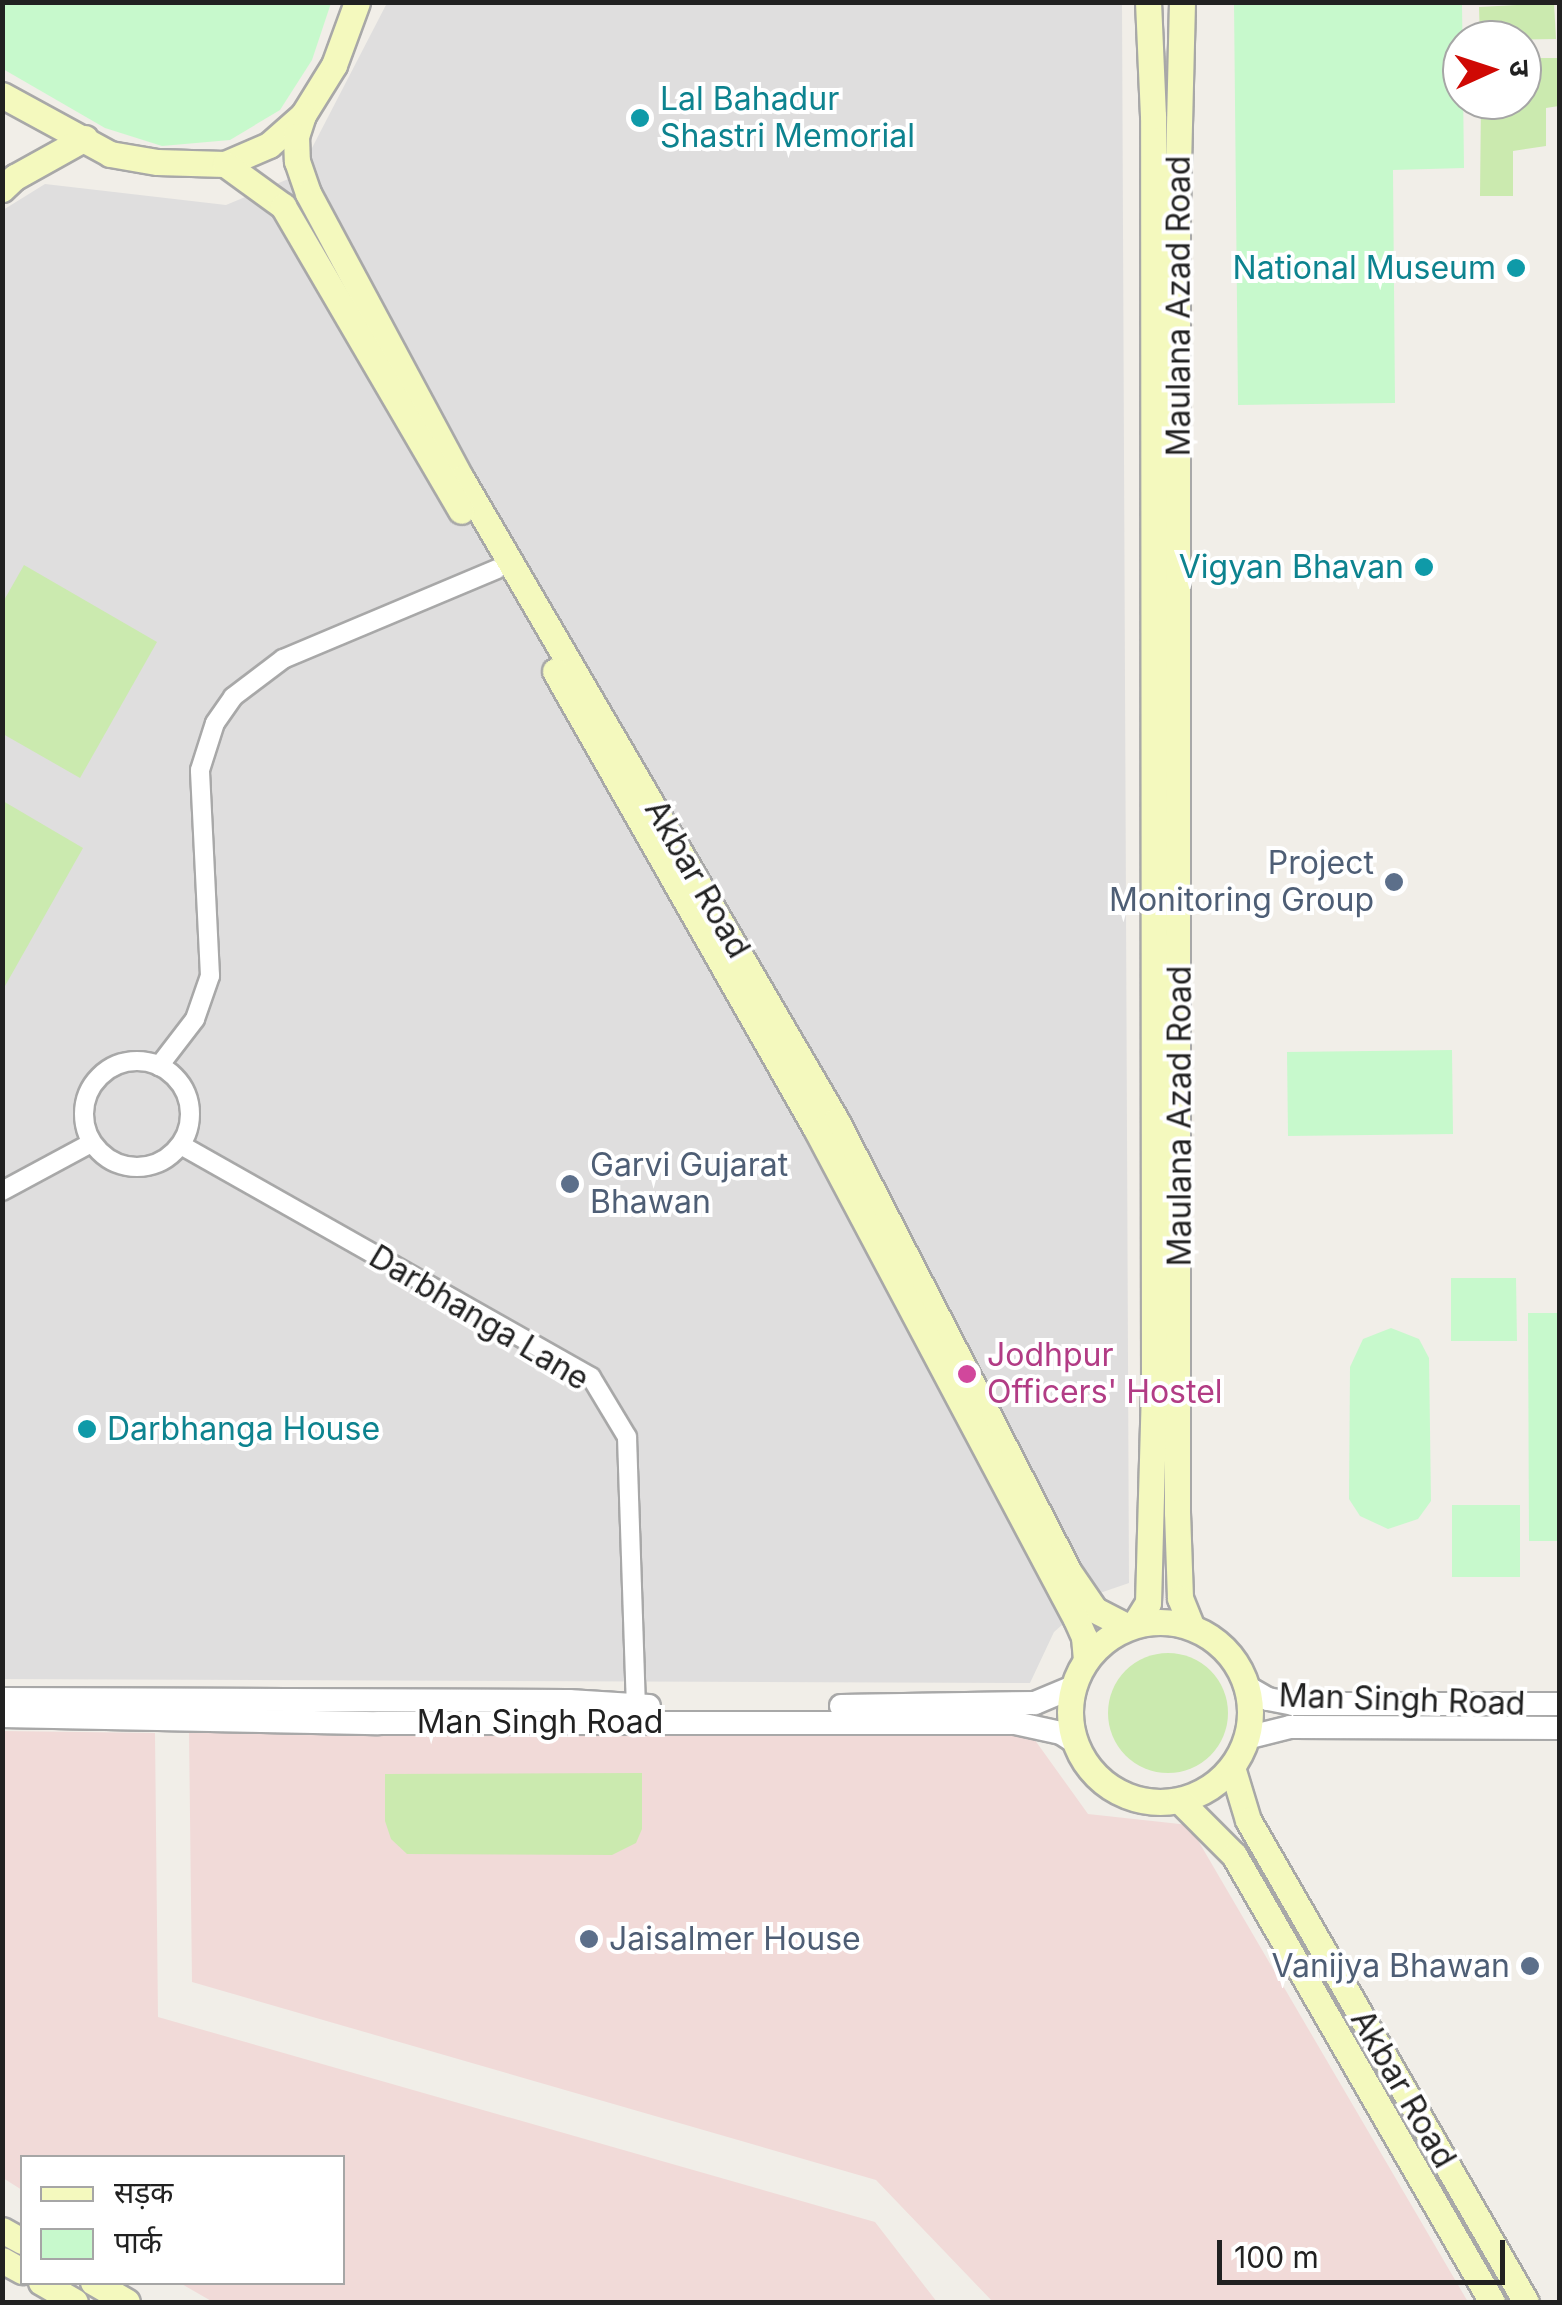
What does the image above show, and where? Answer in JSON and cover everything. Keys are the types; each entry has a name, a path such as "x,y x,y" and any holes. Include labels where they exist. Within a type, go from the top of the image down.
{"main road":[{"path":"2,94 110,154 158,162 225,164 269,146 303,115 334,65 357,2"},
{"name":"Maulana Azad Road","path":"1131,1626 1148,1603 1154,1393 1153,116 1148,2"},
{"name":"Maulana Azad Road","path":"1182,2 1177,1512 1180,1598 1192,1627"},
{"name":"Akbar Road","path":"303,115 296,136 297,162 308,194 452,462 836,1120 1069,1572 1095,1610 1131,1626"},
{"path":"2,190 15,176 84,138"},
{"name":"Akbar Road","path":"225,164 283,206 397,408 497,569 816,1129 1076,1619 1084,1638 1086,1660"},
{"path":"1163,1621 1192,1627 1226,1652 1247,1687 1250,1715 1246,1738 1232,1767 1217,1782 1180,1801 1154,1802 1116,1790 1087,1765 1074,1738 1070,1716 1074,1687 1086,1660 1104,1640 1131,1626 1163,1621"},
{"name":"Akbar Road","path":"1232,1767 1248,1820 1526,2302"},
{"name":"Akbar Road","path":"1180,1801 1234,1854 1492,2302"},
{"path":"47,2285 76,2302"},
{"path":"98,2285 127,2302"}],"street":[{"path":"159,1066 195,1019 210,976 200,770 215,723 233,697 282,659 497,569"},
{"path":"127,1061 159,1066 182,1085 190,1105 189,1126 181,1145 166,1160 146,1168 125,1167 106,1158 92,1143 84,1124 84,1103 92,1083 108,1069 127,1061"},
{"path":"2,1191 92,1143"},
{"name":"Darbhanga Lane","path":"181,1145 591,1377 627,1437 636,1706"},
{"name":"Man Singh Road","path":"2,1699 569,1701 636,1706 1035,1704 1074,1687"},
{"name":"Man Singh Road","path":"1247,1687 1268,1699 1293,1704 1560,1704"},
{"name":"Man Singh Road","path":"2,1716 176,1722 1015,1723 1074,1738"},
{"name":"Man Singh Road","path":"1246,1738 1290,1727 1560,1728"}],"shaded area":[{"path":"387,3 1122,3 1129,1583 1097,1594 1054,1632 1030,1683 3,1679 3,210 45,184 226,205 298,175"},
{"path":"3,1731 155,1733 158,2017 875,2222 937,2302 213,2302 183,2285 345,2285 345,2155 20,2155 20,2189 3,2178"},
{"path":"189,1732 1032,1736 1088,1814 1189,1825 1468,2302 993,2302 876,2180 192,1982"}],"green space":[{"path":"2,3 331,3 312,60 280,110 230,140 162,146 105,128 3,69"},
{"path":"1234,3 1462,3 1462,20 1442,20 1442,120 1463,120 1464,168 1393,170 1395,403 1238,405"},
{"path":"1554,3 1556,39 1542,39 1542,20 1479,20 1479,7"},
{"path":"1542,58 1559,58 1559,106 1546,108 1546,146 1513,151 1513,196 1480,196 1481,120 1542,120"},
{"path":"24,565 157,642 80,778 3,734 3,602"},
{"path":"3,801 83,848 5,986 2,984"},
{"path":"1452,1050 1453,1134 1288,1136 1287,1052"},
{"path":"1451,1278 1516,1278 1517,1341 1451,1341"},
{"path":"1528,1313 1559,1313 1559,1541 1529,1541"},
{"path":"1391,1328 1419,1339 1429,1358 1431,1501 1418,1519 1388,1529 1360,1516 1349,1499 1350,1367 1363,1339"},
{"path":"1452,1505 1520,1505 1520,1577 1452,1577"},
{"path":"1168,1653 1191,1658 1210,1671 1223,1690 1228,1713 1223,1736 1210,1755 1191,1768 1168,1773 1145,1768 1126,1755 1113,1736 1108,1713 1113,1690 1126,1671 1145,1658"},
{"path":"642,1773 642,1829 636,1843 612,1855 407,1854 391,1839 385,1821 385,1774"}],"place":[{"name":"Lal Bahadur Shastri Memorial","path":"640,118"},
{"name":"National Museum","path":"1516,268"},
{"name":"Vigyan Bhavan","path":"1424,567"},
{"name":"Project Monitoring Group","path":"1394,882"},
{"name":"Garvi Gujarat Bhawan","path":"570,1184"},
{"name":"Jodhpur Officers' Hostel","path":"967,1374"},
{"name":"Darbhanga House","path":"87,1429"},
{"name":"Jaisalmer House","path":"589,1939"},
{"name":"Vanijya Bhawan","path":"1530,1966"}]}
